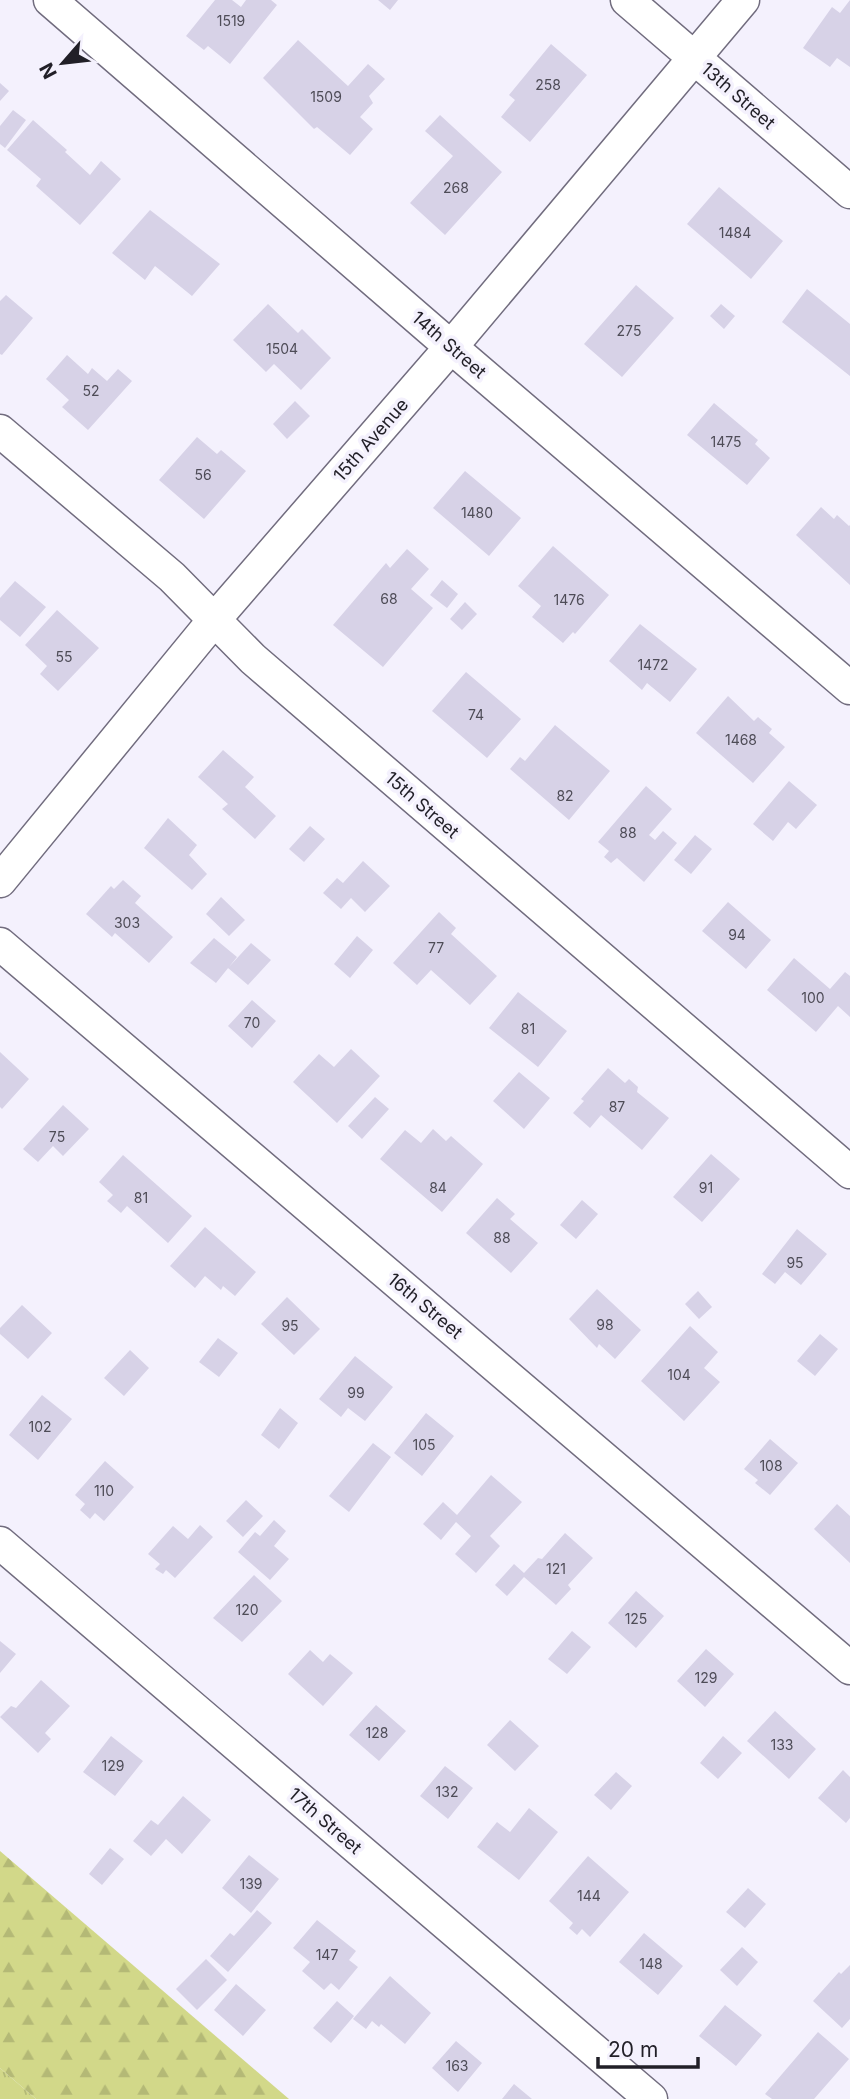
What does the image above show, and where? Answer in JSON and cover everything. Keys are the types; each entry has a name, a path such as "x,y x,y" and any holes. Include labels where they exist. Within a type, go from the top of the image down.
{"street":[{"name":"14th Street","path":"50,0 850,688"},
{"name":"13th Street","path":"627,0 850,192"},
{"name":"15th Avenue","path":"0,881 214,620 451,347 743,0"},
{"name":"15th Street","path":"0,431 172,577 253,659 850,1172"},
{"name":"16th Street","path":"0,944 850,1668"},
{"name":"17th Street","path":"0,1543 651,2099"}],"green space":[{"path":"0,1851 289,2099 36,2099 0,2068"},
{"path":"0,2068 36,2099 0,2099"}],"building":[{"path":"215,0 232,0 241,7 246,0 271,0 277,5 230,64 208,46 204,50 186,36"},
{"path":"378,0 398,0 390,10"},
{"path":"850,0 850,67 837,58 830,67 803,48 832,7 840,13"},
{"path":"298,40 348,86 368,64 385,79 369,96 373,103 360,117 373,129 350,155 317,127 314,129 263,78"},
{"path":"551,44 587,75 530,142 501,117 515,100 509,95"},
{"path":"0,83 9,91 0,101"},
{"path":"13,110 26,120 5,148 0,144 0,126"},
{"path":"440,115 502,172 445,235 410,203 453,156 425,131"},
{"path":"33,120 90,175 101,161 121,179 80,225 36,186 41,179 7,150"},
{"path":"719,187 783,241 751,279 687,224"},
{"path":"150,210 220,264 192,296 155,266 145,280 112,253"},
{"path":"636,285 674,318 622,377 584,344"},
{"path":"807,289 850,324 850,376 782,322"},
{"path":"6,295 33,318 2,355 0,301"},
{"path":"268,304 298,333 302,329 331,358 301,390 274,364 266,372 233,340"},
{"path":"721,304 735,316 724,329 710,316"},
{"path":"67,355 88,374 92,368 107,381 118,369 132,381 88,430 62,407 69,400 46,379"},
{"path":"295,401 310,416 287,439 273,424"},
{"path":"714,403 758,440 755,444 770,458 747,485 687,435"},
{"path":"197,437 217,454 221,450 246,471 204,519 159,480"},
{"path":"465,471 521,518 489,556 433,508"},
{"path":"821,507 834,519 837,515 850,525 850,585 796,535"},
{"path":"553,546 609,595 575,634 573,632 563,643 532,617 541,606 518,586"},
{"path":"407,549 429,569 411,589 433,608 383,667 333,625 386,563 390,568"},
{"path":"442,580 458,594 447,608 430,595"},
{"path":"15,581 46,607 20,637 0,620 0,598"},
{"path":"465,602 477,614 462,630 450,619"},
{"path":"57,610 99,648 58,691 40,674 47,666 25,645"},
{"path":"640,624 697,669 670,702 647,683 642,690 609,661"},
{"path":"466,672 521,719 487,758 432,711"},
{"path":"728,696 754,721 758,717 772,729 769,733 785,747 753,783 696,733"},
{"path":"555,725 610,771 569,820 510,769 520,757 525,761"},
{"path":"223,750 254,777 245,787 276,816 255,839 222,809 228,804 198,777"},
{"path":"789,781 817,805 796,829 788,822 773,841 753,824"},
{"path":"646,786 672,809 649,835 655,840 663,831 677,843 644,882 617,858 611,863 604,857 609,851 598,842"},
{"path":"168,818 197,845 189,855 207,874 192,890 144,848"},
{"path":"310,826 325,839 304,862 289,849"},
{"path":"695,835 712,849 691,874 674,860"},
{"path":"363,861 390,886 365,912 351,898 341,909 323,893 337,878 343,883"},
{"path":"123,880 141,896 135,903 173,937 149,963 115,933 112,937 86,914 111,886 114,889"},
{"path":"221,897 245,920 229,936 206,914"},
{"path":"728,902 771,940 746,969 702,931"},
{"path":"439,912 456,928 451,934 497,976 470,1005 431,970 417,985 393,963"},
{"path":"357,936 373,950 350,978 334,964"},
{"path":"214,938 237,957 216,983 190,963"},
{"path":"251,943 271,960 248,985 228,968"},
{"path":"794,958 830,989 845,972 850,976 850,1017 838,1006 816,1032 767,990"},
{"path":"518,992 567,1031 538,1067 489,1028"},
{"path":"252,1000 276,1021 252,1048 228,1026"},
{"path":"351,1049 380,1076 337,1123 293,1082 319,1054 334,1067"},
{"path":"0,1052 29,1079 2,1109 0,1107"},
{"path":"608,1068 625,1083 629,1079 638,1087 637,1092 669,1118 642,1150 601,1115 590,1128 573,1113 584,1101 581,1099"},
{"path":"519,1072 550,1098 524,1129 493,1101"},
{"path":"375,1097 389,1109 362,1139 348,1126"},
{"path":"63,1105 89,1129 63,1156 53,1146 38,1162 23,1149"},
{"path":"433,1129 446,1141 451,1136 483,1164 442,1212 380,1159 405,1130 421,1143"},
{"path":"711,1154 740,1179 702,1222 673,1197"},
{"path":"123,1155 192,1216 168,1243 127,1206 121,1213 107,1201 113,1195 99,1182"},
{"path":"497,1198 515,1214 510,1219 538,1243 511,1273 466,1233"},
{"path":"582,1200 598,1214 576,1239 560,1225"},
{"path":"205,1227 256,1272 235,1296 223,1286 221,1290 205,1276 195,1288 170,1266"},
{"path":"797,1229 827,1254 801,1285 785,1272 775,1284 762,1274"},
{"path":"597,1289 641,1330 615,1359 599,1344 597,1348 569,1319"},
{"path":"698,1291 712,1307 699,1319 685,1304"},
{"path":"287,1297 320,1329 294,1355 261,1324"},
{"path":"22,1305 52,1333 28,1359 0,1334 0,1328"},
{"path":"690,1326 718,1352 704,1368 720,1382 684,1421 641,1381"},
{"path":"820,1334 838,1349 815,1376 797,1361"},
{"path":"218,1338 238,1353 219,1377 199,1362"},
{"path":"130,1350 149,1368 124,1396 104,1378"},
{"path":"355,1356 393,1387 365,1421 348,1408 341,1417 319,1399"},
{"path":"42,1395 72,1419 38,1460 9,1435"},
{"path":"280,1408 298,1423 279,1449 261,1435"},
{"path":"426,1413 454,1436 422,1476 394,1453"},
{"path":"770,1439 798,1463 770,1495 755,1483 758,1480 744,1469"},
{"path":"373,1443 391,1457 349,1512 329,1496"},
{"path":"105,1461 134,1487 104,1521 95,1513 90,1519 80,1510 85,1504 75,1495"},
{"path":"491,1475 522,1502 490,1536 500,1546 476,1573 455,1554 471,1536 456,1522 441,1540 423,1524 443,1502 457,1515"},
{"path":"246,1500 263,1516 243,1537 226,1521"},
{"path":"837,1504 850,1516 850,1563 814,1529"},
{"path":"274,1520 286,1531 274,1546 289,1559 270,1580 238,1552 255,1532 260,1536"},
{"path":"200,1525 213,1537 175,1578 166,1570 163,1574 155,1569 160,1564 148,1554 173,1526 188,1539"},
{"path":"565,1533 593,1558 568,1585 571,1589 556,1605 524,1577 507,1596 495,1585 514,1564 524,1573 538,1558 542,1559"},
{"path":"254,1575 282,1601 242,1642 213,1618"},
{"path":"636,1591 664,1616 636,1648 608,1623"},
{"path":"572,1631 591,1647 567,1674 548,1659"},
{"path":"0,1641 16,1654 0,1673"},
{"path":"706,1649 734,1674 705,1707 677,1681"},
{"path":"310,1650 323,1662 330,1654 353,1673 323,1706 288,1674"},
{"path":"41,1680 70,1706 45,1733 51,1739 38,1753 0,1717 11,1706 16,1708"},
{"path":"376,1705 406,1731 379,1761 349,1735"},
{"path":"775,1711 816,1749 789,1779 747,1741"},
{"path":"510,1720 539,1746 515,1771 487,1745"},
{"path":"111,1736 143,1761 115,1796 83,1772"},
{"path":"723,1736 742,1753 718,1779 700,1763"},
{"path":"445,1766 473,1788 448,1819 420,1796"},
{"path":"843,1770 850,1777 850,1818 846,1823 818,1798"},
{"path":"616,1772 632,1786 611,1810 594,1795"},
{"path":"183,1796 211,1820 182,1854 166,1839 151,1856 133,1841 151,1820 158,1825"},
{"path":"529,1808 558,1832 519,1880 477,1847 497,1822 510,1832"},
{"path":"110,1848 124,1859 102,1885 89,1874"},
{"path":"249,1855 279,1879 251,1913 222,1888"},
{"path":"588,1856 629,1892 590,1937 582,1929 577,1935 569,1928 573,1923 549,1901"},
{"path":"748,1888 766,1904 745,1928 726,1912"},
{"path":"257,1910 272,1923 228,1972 210,1956 230,1933 234,1936"},
{"path":"317,1920 356,1951 349,1960 358,1967 339,1990 331,1983 324,1990 302,1971 310,1962 293,1948"},
{"path":"644,1933 683,1966 658,1995 619,1962"},
{"path":"742,1947 758,1962 737,1986 720,1970"},
{"path":"206,1959 227,1980 197,2010 176,1989"},
{"path":"850,1965 850,2019 842,2028 813,2001 839,1972 841,1974"},
{"path":"390,1976 431,2013 405,2044 381,2024 379,2027 372,2021 366,2029 353,2019"},
{"path":"236,1984 266,2010 243,2036 214,2010"},
{"path":"337,2001 354,2016 331,2043 313,2028"},
{"path":"725,2005 762,2035 736,2066 699,2036"},
{"path":"818,2032 849,2059 814,2099 772,2099 765,2094"},
{"path":"456,2041 482,2063 458,2092 432,2068"},
{"path":"514,2084 532,2099 502,2099"}]}
